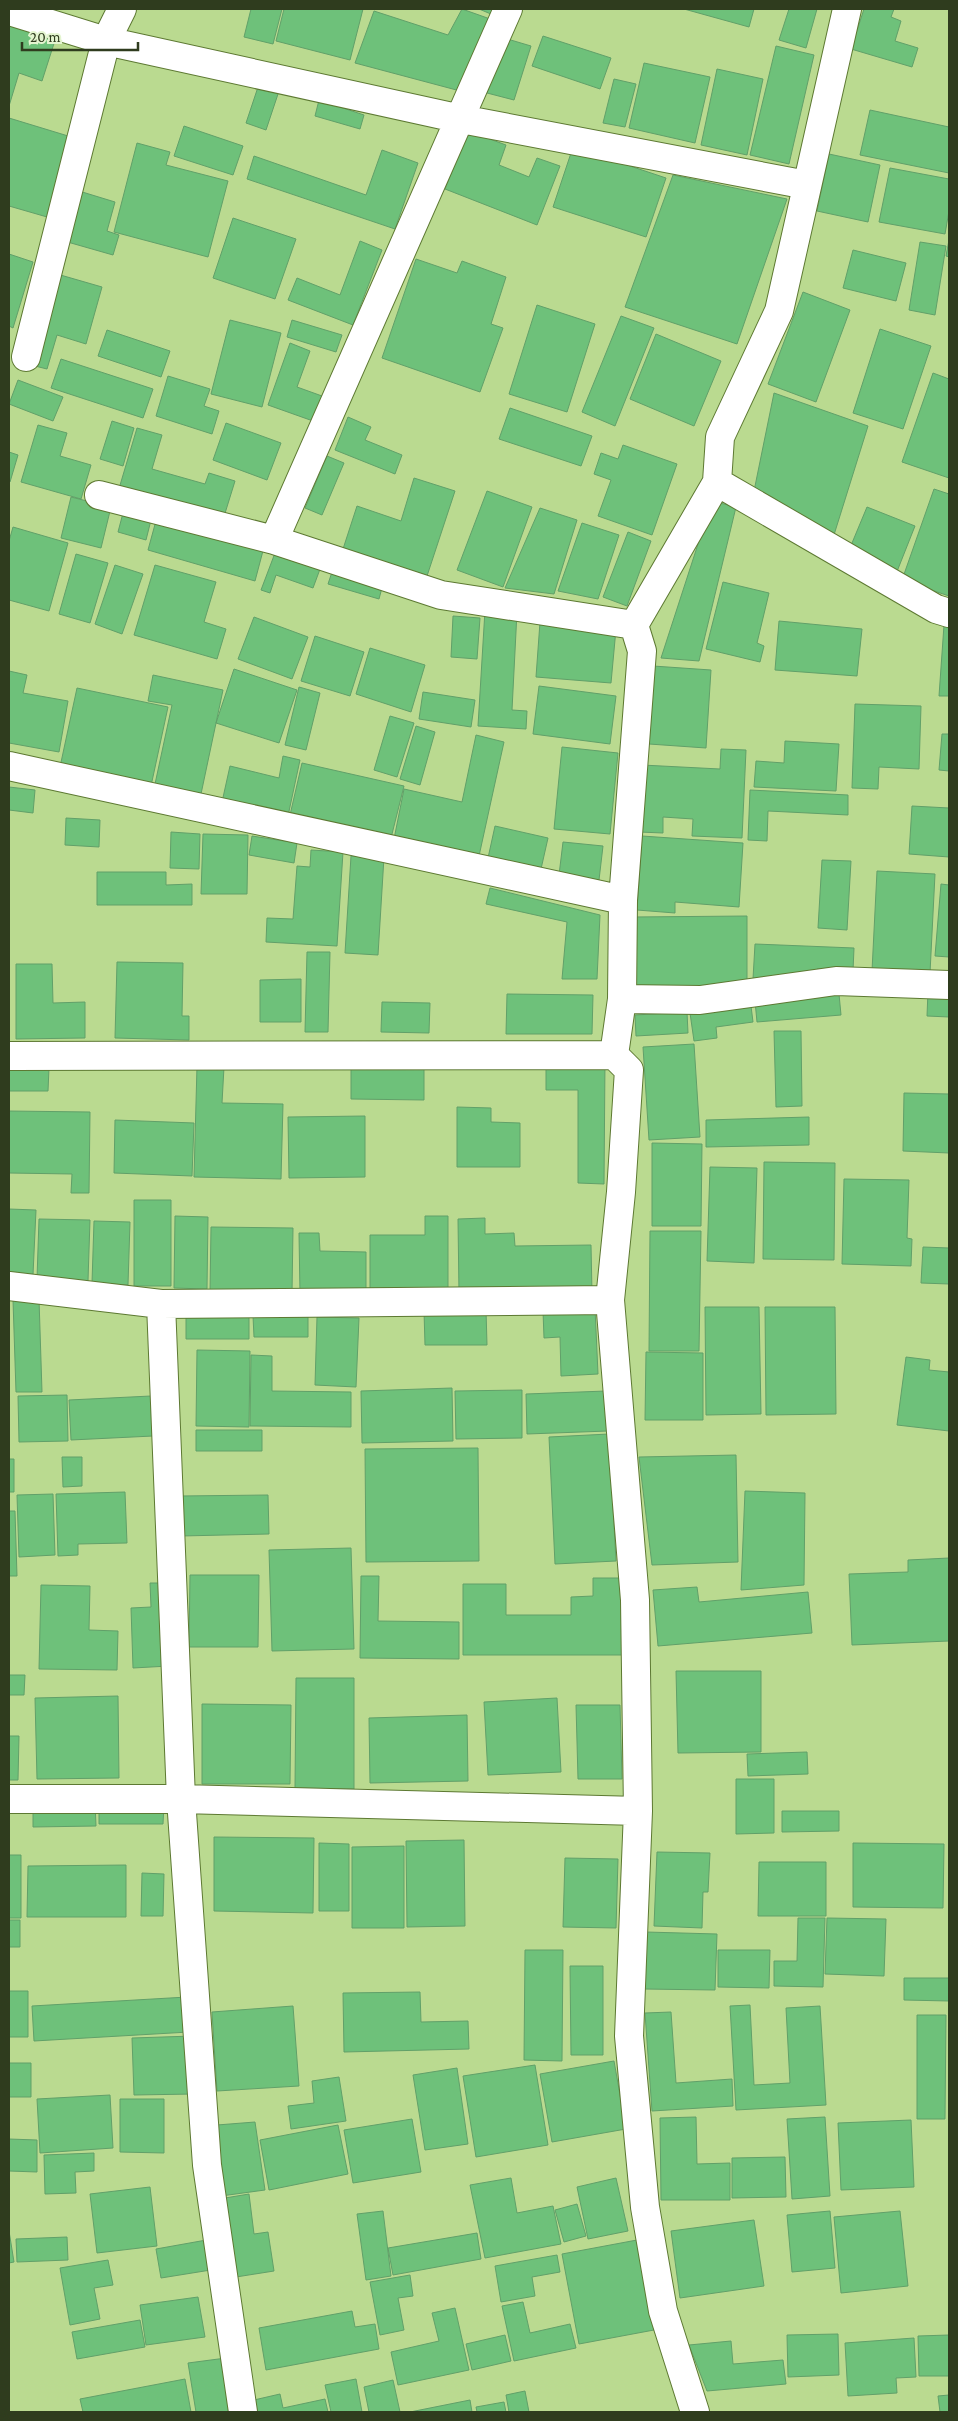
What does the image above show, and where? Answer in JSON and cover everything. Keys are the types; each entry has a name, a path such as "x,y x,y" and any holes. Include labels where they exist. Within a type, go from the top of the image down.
{"street":[{"path":"26,357 106,41 122,9"},
{"path":"274,540 508,9"},
{"path":"614,1055 622,999 623,900 642,651 634,625 717,482 720,437 779,311 847,9"},
{"path":"9,11 106,41 460,120 807,186"},
{"path":"717,482 936,609 949,613"},
{"path":"99,495 274,540 441,595 634,625"},
{"path":"9,766 623,900"},
{"path":"622,999 700,1000 836,981 949,984"},
{"path":"9,1056 614,1055 629,1070 621,1192 610,1300 635,1600 638,1811 629,2036 644,2207 663,2311 695,2412"},
{"path":"9,1286 161,1304 610,1300"},
{"path":"161,1304 182,1799 207,2165 243,2412"},
{"path":"9,1799 182,1799 638,1811"}],"building":[{"path":"251,9 282,9 273,44 244,37"},
{"path":"284,9 363,9 350,60 276,41"},
{"path":"462,9 493,20 464,92 355,63 374,11 448,35"},
{"path":"479,9 502,9 498,17"},
{"path":"684,9 754,9 749,27"},
{"path":"789,9 817,9 806,48 779,40"},
{"path":"864,9 894,9 891,17 901,21 895,41 918,48 912,67 851,49"},
{"path":"9,18 57,34 42,81 19,73 9,106"},
{"path":"543,36 611,58 600,89 532,66"},
{"path":"504,38 531,46 514,100 487,93"},
{"path":"776,46 814,55 789,164 750,155"},
{"path":"644,63 710,77 695,143 629,128"},
{"path":"717,69 763,79 747,155 701,145"},
{"path":"614,79 636,84 625,127 603,123"},
{"path":"259,84 279,91 266,130 246,123"},
{"path":"319,100 364,115 360,129 315,116"},
{"path":"870,110 949,127 949,173 860,155"},
{"path":"9,118 78,139 54,219 9,206"},
{"path":"184,126 243,146 233,175 174,156"},
{"path":"468,131 506,145 499,165 529,177 537,158 560,166 537,225 445,189"},
{"path":"137,143 170,152 166,165 228,181 208,257 114,232"},
{"path":"573,147 666,178 646,237 553,207"},
{"path":"382,150 418,163 395,229 247,179 254,156 366,195"},
{"path":"829,154 880,165 868,222 817,211"},
{"path":"890,168 949,179 949,211 945,234 879,222"},
{"path":"673,175 787,199 737,344 625,307"},
{"path":"79,191 115,202 107,231 119,235 113,255 64,241"},
{"path":"233,218 296,239 275,299 213,278"},
{"path":"949,240 949,257 946,256"},
{"path":"360,241 382,250 353,325 288,300 297,278 340,295"},
{"path":"920,242 946,246 935,315 909,310"},
{"path":"853,250 906,263 896,301 843,288"},
{"path":"9,254 33,262 13,328 9,326"},
{"path":"416,259 457,273 462,261 506,277 491,324 503,328 480,392 382,358"},
{"path":"57,274 102,287 86,344 57,335 47,369 31,365"},
{"path":"803,292 850,310 816,402 768,384"},
{"path":"537,305 595,324 567,412 509,394"},
{"path":"621,316 654,328 615,426 582,412"},
{"path":"230,320 281,333 262,407 211,394"},
{"path":"292,320 342,335 336,352 287,337"},
{"path":"880,329 931,346 903,429 853,413"},
{"path":"107,330 170,351 161,377 98,356"},
{"path":"656,334 721,361 694,426 630,399"},
{"path":"290,343 310,351 297,387 322,396 313,421 268,405"},
{"path":"61,359 153,389 143,418 51,388"},
{"path":"933,373 949,379 949,478 902,462"},
{"path":"168,376 210,389 204,406 219,411 212,434 156,416"},
{"path":"18,380 63,397 53,421 9,404"},
{"path":"774,393 868,426 833,538 753,496"},
{"path":"510,408 592,436 581,466 499,439"},
{"path":"348,417 371,427 365,440 402,455 395,474 335,450"},
{"path":"112,421 134,428 123,466 100,459"},
{"path":"226,423 281,443 267,480 213,460"},
{"path":"38,425 67,433 60,456 91,465 81,499 21,482"},
{"path":"137,428 162,435 152,469 205,484 209,473 235,481 222,523 118,492"},
{"path":"623,445 677,464 652,535 598,516 611,480 594,474 601,453 618,459"},
{"path":"9,452 18,455 10,482 9,481"},
{"path":"327,456 344,463 322,515 305,508"},
{"path":"414,478 455,491 427,576 343,549 357,506 401,521"},
{"path":"934,489 949,494 949,596 902,580"},
{"path":"487,491 532,507 503,587 457,570"},
{"path":"71,497 111,507 101,548 61,538"},
{"path":"712,501 736,507 699,661 661,658"},
{"path":"867,507 915,526 896,574 847,555"},
{"path":"540,508 577,520 554,594 505,588"},
{"path":"123,513 151,520 146,540 118,532"},
{"path":"157,517 264,547 255,581 148,550"},
{"path":"582,523 619,535 598,599 558,591"},
{"path":"13,527 68,543 49,611 9,600 9,541"},
{"path":"628,532 651,541 627,606 603,597"},
{"path":"278,545 323,561 313,588 276,575 270,593 261,590"},
{"path":"76,554 108,563 90,623 59,614"},
{"path":"115,565 143,574 122,634 95,624"},
{"path":"155,565 216,582 204,622 226,629 217,659 134,635"},
{"path":"333,569 383,584 379,599 328,584"},
{"path":"723,582 769,593 757,643 764,646 760,662 706,649"},
{"path":"485,610 517,612 512,710 527,711 526,729 478,726"},
{"path":"453,616 480,618 477,659 451,657"},
{"path":"254,617 308,637 292,679 238,659"},
{"path":"779,621 862,629 857,676 775,670"},
{"path":"540,622 616,629 611,683 536,677"},
{"path":"944,625 949,625 949,696 939,696"},
{"path":"315,636 364,652 350,696 301,681"},
{"path":"370,648 425,665 411,712 356,694"},
{"path":"653,666 711,670 706,748 649,744"},
{"path":"234,669 297,690 279,743 216,723"},
{"path":"9,671 27,675 23,693 68,701 59,752 9,743"},
{"path":"153,675 223,690 201,794 155,784 172,705 148,701"},
{"path":"539,686 616,696 610,744 533,734"},
{"path":"299,687 320,693 306,750 285,745"},
{"path":"77,688 168,707 151,786 60,767"},
{"path":"423,692 475,700 471,727 419,719"},
{"path":"855,704 921,706 919,769 879,767 878,789 852,788"},
{"path":"390,716 414,723 397,777 374,770"},
{"path":"416,726 435,732 420,785 400,779"},
{"path":"942,734 949,734 949,771 939,770"},
{"path":"476,735 504,742 479,856 394,839 404,789 462,802"},
{"path":"785,741 839,744 836,791 754,787 756,761 784,763"},
{"path":"562,747 618,753 610,834 554,829"},
{"path":"721,749 746,750 742,838 692,836 693,819 663,817 663,833 639,832 642,765 720,769"},
{"path":"283,756 300,760 288,816 222,802 230,766 279,778"},
{"path":"302,763 404,786 391,838 290,815"},
{"path":"9,787 35,790 33,813 9,810"},
{"path":"750,790 848,795 848,815 768,811 767,841 748,840"},
{"path":"912,806 949,808 949,857 909,854"},
{"path":"66,818 100,820 99,847 65,845"},
{"path":"495,826 548,838 541,869 488,858"},
{"path":"171,832 200,834 199,869 170,868"},
{"path":"203,834 248,835 247,894 201,894"},
{"path":"252,836 297,843 294,863 249,855"},
{"path":"642,836 743,843 739,907 675,902 675,913 637,910"},
{"path":"563,842 603,846 599,880 559,875"},
{"path":"311,850 343,852 337,946 266,942 267,918 293,919 297,866 310,867"},
{"path":"351,856 384,857 378,955 345,953"},
{"path":"822,860 851,861 847,930 818,928"},
{"path":"877,871 935,874 930,973 872,971"},
{"path":"97,872 166,872 166,885 192,884 192,905 97,905"},
{"path":"941,884 949,885 949,957 935,956"},
{"path":"490,888 600,915 597,979 562,979 567,922 486,904"},
{"path":"747,916 747,986 633,991 633,917"},
{"path":"755,944 854,948 853,971 817,969 816,981 753,979"},
{"path":"307,952 330,952 328,1032 305,1032"},
{"path":"117,962 183,963 182,1016 189,1016 189,1040 115,1038"},
{"path":"16,964 52,964 53,1003 85,1002 85,1038 16,1039"},
{"path":"301,979 301,1022 260,1022 260,980"},
{"path":"928,991 949,992 949,1017 927,1016"},
{"path":"507,994 593,995 592,1034 506,1034"},
{"path":"839,994 841,1015 757,1022 755,1001"},
{"path":"750,998 753,1022 716,1027 717,1038 694,1041 689,1006"},
{"path":"382,1002 430,1003 429,1033 381,1032"},
{"path":"687,1012 688,1033 636,1036 635,1015"},
{"path":"774,1031 801,1031 802,1106 776,1107"},
{"path":"694,1044 700,1137 649,1140 643,1047"},
{"path":"546,1060 605,1060 604,1184 578,1183 578,1090 546,1090"},
{"path":"351,1064 424,1065 424,1100 351,1099"},
{"path":"197,1066 224,1067 222,1103 283,1104 281,1179 194,1177"},
{"path":"9,1068 49,1068 48,1091 9,1091"},
{"path":"904,1093 949,1094 949,1153 903,1151"},
{"path":"457,1107 491,1108 491,1122 520,1123 520,1167 457,1167"},
{"path":"9,1111 90,1112 89,1193 71,1193 72,1174 9,1173"},
{"path":"365,1116 365,1177 289,1178 288,1117"},
{"path":"809,1117 809,1145 706,1147 706,1120"},
{"path":"115,1120 194,1123 192,1176 114,1173"},
{"path":"652,1143 702,1144 701,1226 652,1226"},
{"path":"764,1162 835,1163 834,1260 763,1259"},
{"path":"710,1167 757,1168 754,1263 707,1261"},
{"path":"844,1179 909,1180 907,1238 912,1239 911,1266 842,1264"},
{"path":"134,1200 171,1200 171,1286 134,1286"},
{"path":"9,1209 36,1210 33,1275 9,1274"},
{"path":"175,1216 208,1217 207,1289 174,1288"},
{"path":"425,1216 448,1216 448,1292 370,1292 370,1235 425,1235"},
{"path":"485,1218 485,1234 514,1233 515,1246 591,1245 592,1293 459,1294 458,1219"},
{"path":"39,1219 90,1220 88,1281 37,1279"},
{"path":"94,1221 130,1222 128,1285 92,1283"},
{"path":"211,1227 293,1228 292,1294 210,1293"},
{"path":"650,1231 701,1231 699,1351 649,1351"},
{"path":"299,1233 319,1233 320,1251 366,1252 366,1293 300,1294"},
{"path":"923,1247 949,1248 949,1284 921,1283"},
{"path":"39,1299 42,1392 16,1392 13,1300"},
{"path":"705,1307 759,1307 761,1414 706,1415"},
{"path":"765,1307 835,1307 836,1414 766,1415"},
{"path":"595,1308 598,1374 561,1376 560,1337 544,1338 543,1311"},
{"path":"486,1310 487,1345 425,1345 424,1311"},
{"path":"253,1316 308,1316 308,1337 254,1337"},
{"path":"186,1317 249,1317 249,1339 186,1339"},
{"path":"317,1317 359,1318 356,1387 315,1385"},
{"path":"197,1350 250,1351 249,1427 196,1426"},
{"path":"646,1352 703,1353 703,1420 645,1420"},
{"path":"251,1355 272,1356 272,1391 351,1392 351,1427 250,1426"},
{"path":"906,1357 930,1360 929,1370 949,1372 949,1431 897,1425"},
{"path":"452,1388 453,1441 362,1443 361,1391"},
{"path":"522,1390 522,1438 456,1439 455,1391"},
{"path":"606,1391 608,1431 527,1434 526,1394"},
{"path":"67,1395 68,1441 19,1442 18,1396"},
{"path":"151,1396 153,1436 71,1440 69,1400"},
{"path":"196,1430 262,1430 262,1451 196,1451"},
{"path":"609,1434 616,1561 555,1564 549,1437"},
{"path":"478,1448 479,1561 366,1562 365,1449"},
{"path":"736,1455 738,1562 652,1565 639,1457"},
{"path":"62,1457 82,1457 82,1486 63,1487"},
{"path":"9,1459 14,1459 14,1492 9,1492"},
{"path":"745,1491 805,1493 804,1585 741,1590"},
{"path":"125,1492 127,1543 78,1544 78,1555 58,1556 56,1494"},
{"path":"53,1494 55,1555 19,1557 17,1495"},
{"path":"268,1495 269,1534 181,1536 180,1496"},
{"path":"9,1511 15,1511 17,1576 9,1576"},
{"path":"351,1548 354,1649 272,1651 269,1550"},
{"path":"949,1558 949,1641 852,1645 849,1574 908,1572 908,1560"},
{"path":"190,1575 259,1575 258,1647 189,1647"},
{"path":"361,1576 379,1576 378,1621 459,1622 459,1659 360,1658"},
{"path":"593,1578 627,1578 627,1655 463,1655 463,1584 506,1584 506,1615 571,1615 571,1597 593,1596"},
{"path":"150,1583 166,1583 169,1666 133,1668 131,1608 151,1607"},
{"path":"41,1585 90,1586 89,1630 118,1631 117,1670 39,1669"},
{"path":"697,1587 699,1602 808,1592 812,1633 658,1646 653,1590"},
{"path":"676,1671 761,1671 761,1752 678,1753"},
{"path":"9,1675 25,1675 24,1695 9,1695"},
{"path":"296,1678 354,1678 354,1789 295,1788"},
{"path":"118,1696 119,1778 37,1779 35,1698"},
{"path":"557,1698 561,1772 488,1775 484,1702"},
{"path":"202,1704 291,1705 290,1784 202,1784"},
{"path":"576,1705 620,1705 622,1779 578,1779"},
{"path":"467,1715 468,1781 370,1783 369,1718"},
{"path":"9,1736 19,1736 18,1780 9,1780"},
{"path":"807,1752 808,1774 748,1776 747,1754"},
{"path":"736,1779 774,1779 774,1833 736,1834"},
{"path":"95,1802 96,1826 33,1827 33,1803"},
{"path":"99,1804 164,1804 163,1824 99,1824"},
{"path":"782,1811 839,1811 839,1831 782,1832"},
{"path":"214,1837 314,1838 313,1913 214,1911"},
{"path":"464,1840 465,1926 407,1927 406,1841"},
{"path":"319,1843 349,1844 349,1911 319,1911"},
{"path":"853,1843 944,1844 943,1908 853,1907"},
{"path":"404,1846 404,1928 352,1928 352,1847"},
{"path":"657,1852 710,1853 708,1892 703,1892 702,1928 654,1926"},
{"path":"9,1855 21,1855 21,1918 9,1918"},
{"path":"565,1858 618,1859 616,1928 563,1927"},
{"path":"759,1862 826,1862 826,1916 758,1916"},
{"path":"126,1865 126,1917 27,1917 28,1866"},
{"path":"142,1873 164,1874 163,1916 141,1916"},
{"path":"798,1918 825,1918 823,1987 774,1986 774,1961 797,1961"},
{"path":"827,1918 886,1919 884,1976 825,1974"},
{"path":"9,1920 20,1920 20,1947 9,1947"},
{"path":"646,1932 717,1934 715,1990 644,1989"},
{"path":"525,1950 563,1950 562,2061 524,2060"},
{"path":"718,1950 770,1950 769,1988 718,1987"},
{"path":"570,1966 603,1966 603,2055 571,2055"},
{"path":"904,1978 949,1978 949,2001 904,2000"},
{"path":"9,1991 28,1991 28,2037 9,2037"},
{"path":"420,1992 421,2022 468,2021 469,2049 344,2052 343,1993"},
{"path":"187,1997 189,2032 34,2041 32,2006"},
{"path":"750,2005 754,2085 790,2083 786,2008 820,2006 826,2105 736,2110 730,2006"},
{"path":"293,2006 299,2086 217,2091 212,2012"},
{"path":"671,2012 676,2083 732,2079 733,2106 652,2111 645,2013"},
{"path":"917,2015 946,2015 945,2119 917,2119"},
{"path":"193,2036 194,2094 134,2095 132,2038"},
{"path":"614,2061 626,2129 552,2142 540,2074"},
{"path":"9,2063 31,2063 31,2097 9,2097"},
{"path":"535,2065 548,2145 476,2157 463,2076"},
{"path":"457,2068 468,2144 425,2150 413,2075"},
{"path":"339,2077 346,2121 291,2129 288,2106 314,2103 312,2081"},
{"path":"110,2095 113,2148 40,2153 37,2099"},
{"path":"120,2099 164,2099 164,2153 120,2152"},
{"path":"696,2117 697,2164 730,2163 730,2200 661,2200 660,2118"},
{"path":"825,2117 830,2196 792,2199 787,2119"},
{"path":"412,2119 421,2172 353,2183 344,2130"},
{"path":"911,2120 914,2187 841,2190 838,2123"},
{"path":"255,2122 265,2190 221,2196 217,2125"},
{"path":"338,2125 348,2174 269,2190 260,2140"},
{"path":"9,2139 37,2140 37,2172 9,2171"},
{"path":"94,2153 94,2171 75,2172 76,2193 45,2194 44,2155"},
{"path":"785,2157 786,2197 732,2198 732,2158"},
{"path":"511,2178 517,2213 553,2206 561,2244 485,2258 470,2185"},
{"path":"616,2178 628,2231 588,2239 577,2187"},
{"path":"150,2187 157,2246 97,2253 90,2194"},
{"path":"249,2194 254,2234 268,2232 274,2271 236,2277 225,2198"},
{"path":"577,2204 586,2236 564,2242 555,2210"},
{"path":"383,2211 391,2276 366,2280 357,2214"},
{"path":"830,2211 835,2268 792,2272 787,2215"},
{"path":"900,2211 908,2286 841,2293 834,2217"},
{"path":"754,2220 764,2286 680,2298 671,2231"},
{"path":"9,2231 14,2262 9,2263"},
{"path":"477,2233 481,2259 393,2275 388,2248"},
{"path":"67,2237 68,2260 17,2262 16,2239"},
{"path":"212,2239 217,2269 161,2278 156,2249"},
{"path":"637,2240 654,2330 579,2344 562,2254"},
{"path":"557,2255 560,2272 532,2277 535,2296 501,2302 495,2266"},
{"path":"108,2260 113,2285 94,2288 100,2319 70,2325 60,2268"},
{"path":"410,2275 413,2296 398,2298 404,2330 380,2335 370,2282"},
{"path":"198,2297 205,2337 146,2345 140,2305"},
{"path":"523,2302 530,2333 570,2324 576,2348 514,2361 502,2306"},
{"path":"455,2308 469,2370 398,2385 391,2352 439,2341 432,2313"},
{"path":"352,2311 355,2327 375,2324 379,2349 266,2370 259,2328"},
{"path":"140,2320 145,2347 77,2359 72,2332"},
{"path":"838,2334 839,2375 788,2377 787,2335"},
{"path":"505,2335 511,2361 472,2370 466,2344"},
{"path":"949,2335 949,2376 919,2376 918,2336"},
{"path":"914,2338 916,2377 896,2378 897,2393 848,2396 845,2343"},
{"path":"731,2341 733,2364 783,2360 786,2384 707,2391 689,2345"},
{"path":"226,2358 234,2412 196,2412 188,2363"},
{"path":"185,2379 191,2412 83,2412 80,2399"},
{"path":"356,2379 362,2412 331,2412 325,2385"},
{"path":"393,2380 400,2412 369,2412 364,2387"},
{"path":"525,2391 529,2412 509,2412 506,2395"},
{"path":"280,2394 283,2408 325,2399 328,2412 256,2412 254,2400"},
{"path":"949,2395 949,2412 940,2412 938,2396"},
{"path":"470,2400 472,2412 410,2412"},
{"path":"504,2402 506,2412 477,2412 476,2407"}]}
